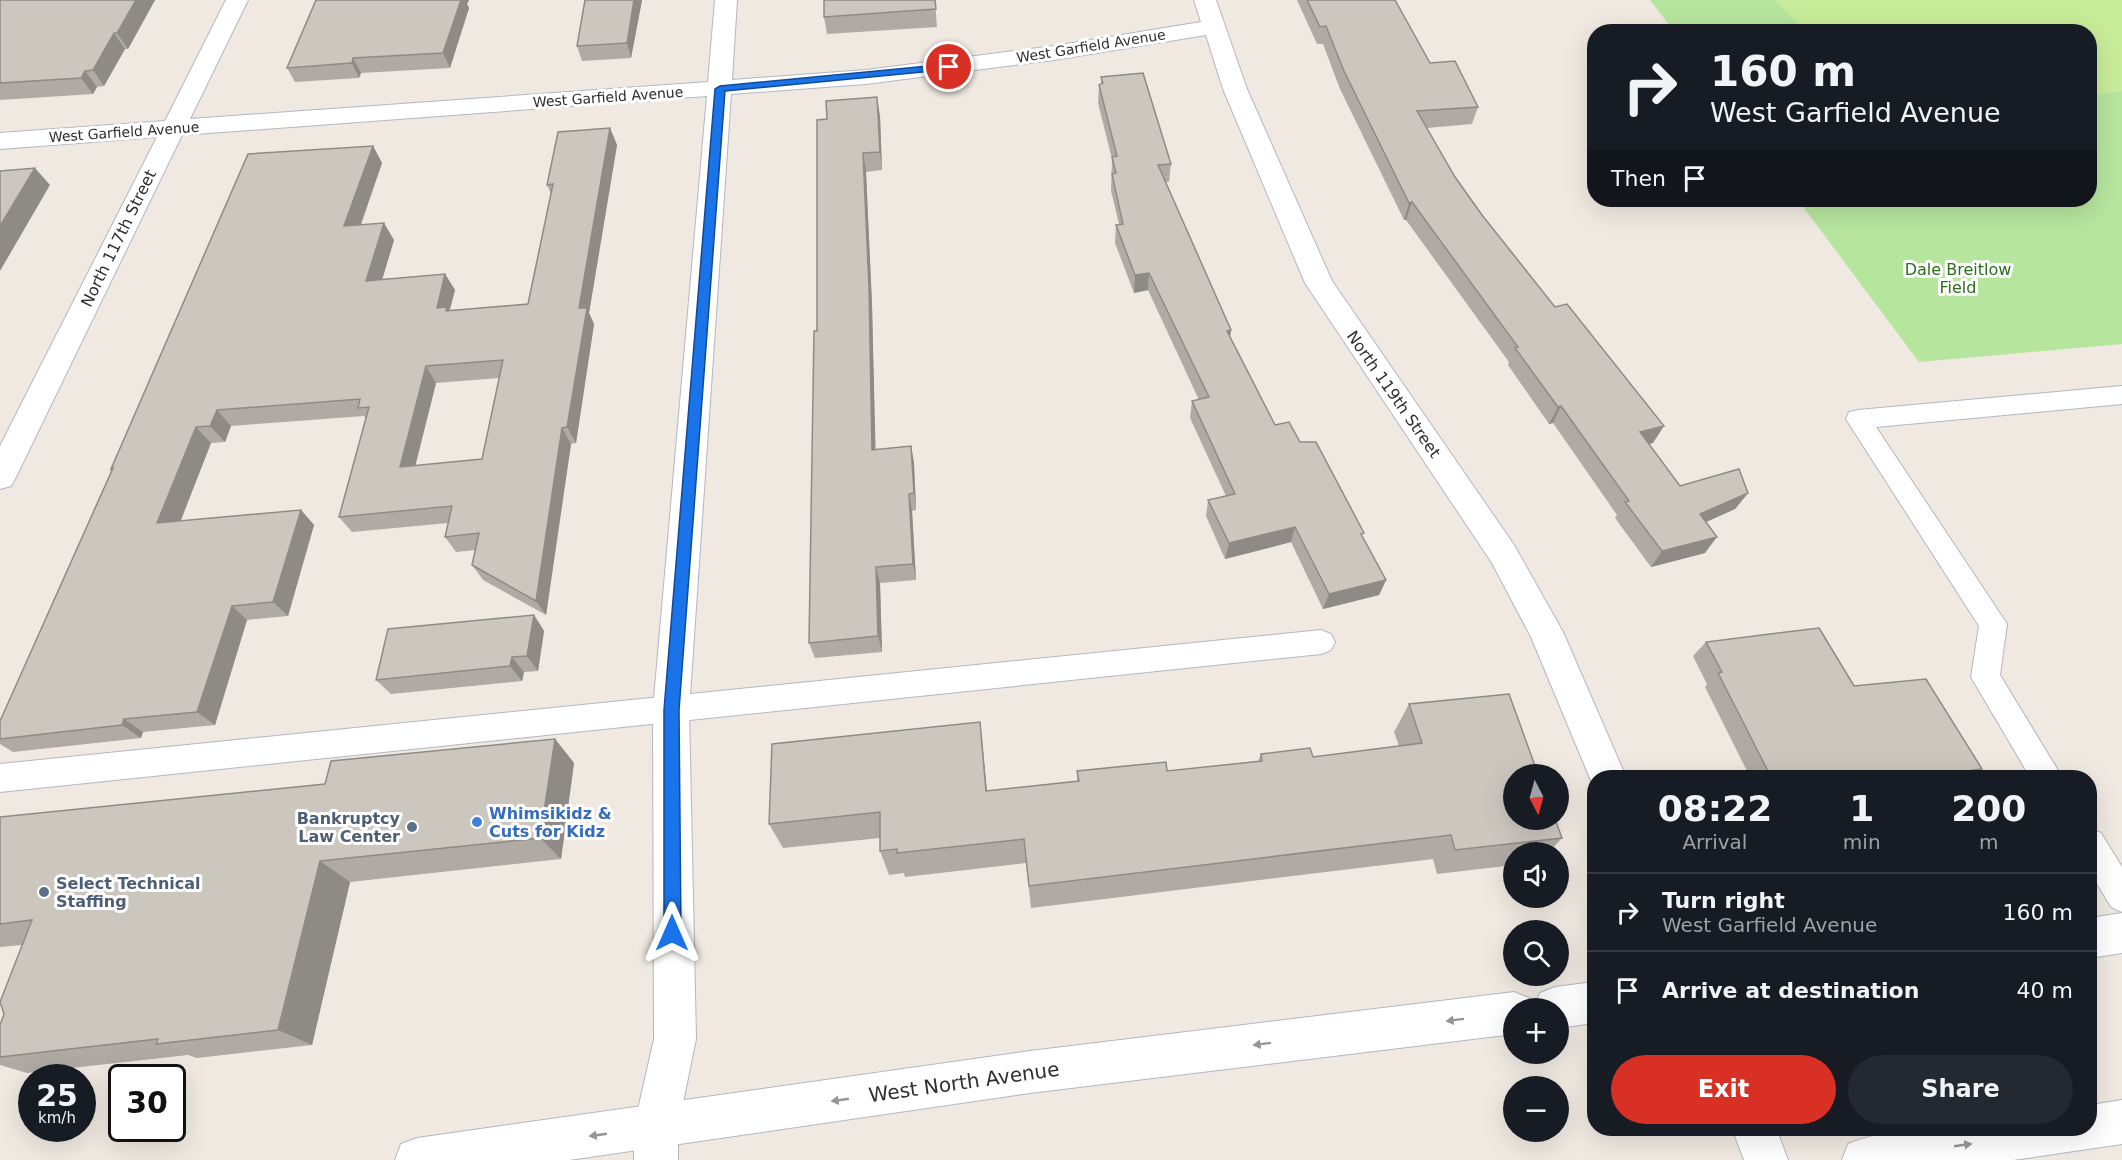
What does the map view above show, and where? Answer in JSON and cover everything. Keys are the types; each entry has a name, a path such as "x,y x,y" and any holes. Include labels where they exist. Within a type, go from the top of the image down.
{"street":[{"name":"North 117th Street","path":"0,477 237,0"},
{"path":"656,1144 675,1039 671,710 726,0"},
{"name":"West Garfield Avenue","path":"0,141 720,89 866,76 970,64 1209,13"},
{"name":"North 119th Street","path":"1209,13 1235,90 1319,283 1503,554 1545,632 1605,770"},
{"path":"2097,937 2122,933"},
{"path":"1569,1006 1587,1004"},
{"name":"West North Avenue","path":"417,1160 656,1144 1030,1072 1503,1014"},
{"path":"2097,1126 2122,1122"},
{"path":"1757,1136 1766,1160"},
{"path":"1864,1160 2028,1136"}],"lane":[{"path":"2043,770 1985,677 1993,624 1857,419 2122,395"},
{"path":"0,778 1321,642"},
{"path":"2097,855 2122,896"}],"green space":[{"name":"Dale Breitlow Field","path":"1650,0 2122,0 2122,344 1919,362 1803,207 2097,207 2097,24 1669,24"},
{"path":"1775,0 2122,0 2122,91 2097,95 2097,24 1798,24"}],"building":[{"path":"0,0 136,0 93,70 85,71 81,78 0,83"},
{"path":"316,0 461,0 443,53 353,58 352,63 287,68"},
{"path":"585,0 634,0 627,43 577,46"},
{"path":"824,0 935,0 936,9 824,17"},
{"path":"1307,0 1395,0 1430,63 1455,61 1478,107 1417,111 1455,177 1482,215 1555,307 1567,304 1664,426 1640,432 1680,486 1739,469 1748,493 1700,514 1717,537 1662,551 1625,502 1629,501 1561,406 1558,407 1515,348 1518,347 1412,202 1409,203 1344,71 1326,26 1320,27"},
{"path":"1143,73 1171,164 1158,165 1231,330 1227,331 1275,425 1289,422 1300,442 1316,442 1386,580 1329,594 1295,527 1229,543 1208,500 1235,494 1192,401 1209,397 1149,273 1135,275 1116,225 1123,224 1112,174 1116,173 1112,157 1117,156 1099,85 1103,83 1101,77"},
{"path":"877,97 880,152 863,153 869,287 872,450 911,446 914,493 909,494 913,564 876,567 878,636 809,643 814,331 817,331 817,120 827,119 826,101"},
{"path":"610,128 579,308 587,308 567,427 562,428 536,601 472,565 479,533 445,537 452,506 339,517 369,407 358,408 360,399 217,410 210,426 196,427 157,523 301,510 273,602 232,606 197,712 124,719 122,725 0,739 0,721 113,468 111,469 248,154 373,146 344,226 384,223 366,281 445,274 437,308 447,307 446,311 528,304 553,184 547,185 558,132","holes":["503,360 482,459 400,467 426,366"]},
{"path":"35,168 0,226 0,171"},
{"path":"534,615 527,656 512,657 510,666 376,680 388,629"},
{"path":"1819,628 1854,686 1926,679 1982,769 1767,770 1718,673 1722,672 1706,642"},
{"path":"1509,694 1534,764 1503,764 1503,830 1559,830 1562,838 1503,842 1503,845 1455,850 1451,835 1029,886 1024,839 897,853 897,849 880,851 880,812 769,824 772,744 980,722 986,791 1079,781 1077,771 1166,762 1167,771 1262,761 1261,754 1310,748 1313,757 1422,743 1409,704"},
{"path":"555,739 540,838 320,861 278,1030 156,1044 158,1039 0,1057 0,1025 4,1014 0,1002 32,920 0,924 0,817 325,784 331,761"}],"place":[{"name":"Whimsikidz & Cuts for Kidz","path":"477,822"},
{"name":"Bankruptcy Law Center","path":"412,827"},
{"name":"Select Technical Staffing","path":"44,892"}],"route":[{"path":"672,933 671,710 720,89 949,67"}]}
